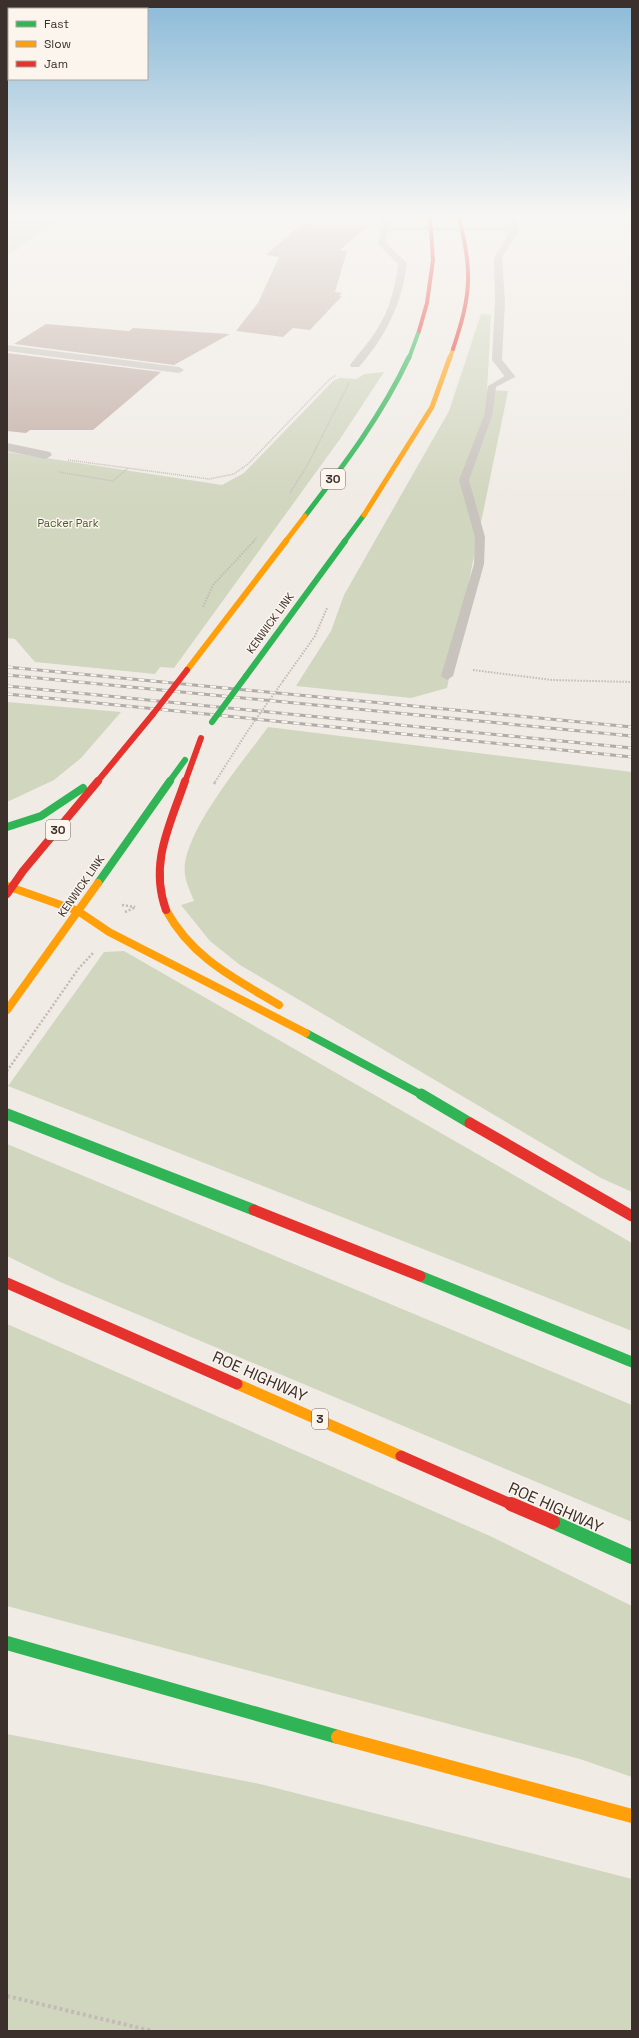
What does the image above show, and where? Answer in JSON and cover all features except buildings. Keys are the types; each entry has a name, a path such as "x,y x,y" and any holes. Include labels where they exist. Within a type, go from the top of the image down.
{"highway":[{"name":"30","path":"9,889 188,670 322,493 385,406 415,344 425,311"},
{"name":"KENWICK LINK","path":"7,1010 200,738 366,512 432,408 459,331 463,311"},
{"path":"200,738 161,848 158,879 162,902 170,920 183,938 200,955 286,1010"},
{"path":"7,827 41,816 104,774"},
{"path":"9,889 78,911 109,932 392,1078 632,1216"},
{"path":"306,1023 392,1078"},
{"path":"7,1114 329,1239 632,1362"},
{"name":"ROE HIGHWAY","path":"7,1283 632,1557"},
{"path":"7,1643 292,1725 632,1816"}],"street":[{"path":"355,365 386,326 391,311"},
{"path":"499,311 496,360 510,376"},
{"path":"7,348 179,370"},
{"path":"7,447 46,455"}],"lane":[{"path":"449,671 479,564 480,537 464,480 488,416 492,386 510,376"}],"path":[{"path":"289,496 308,464 348,386 355,365"},
{"path":"46,455 209,479 234,474 248,464 330,379 337,375"},
{"path":"53,471 113,481 129,467"},
{"path":"201,610 213,585 259,534"},
{"path":"449,671 555,681 591,683 632,682"},
{"path":"250,729 283,681"},
{"path":"122,905 136,907 123,913"},
{"path":"7,1071 80,968 95,951"},
{"path":"7,1996 100,2017 152,2031"}],"green space":[{"path":"481,314 491,315 487,390 508,391 447,688 411,698 296,686 331,631 344,595 449,411"},
{"name":"Packer Park","path":"384,372 340,439 174,668 160,667 155,674 35,662 15,639 7,638 7,452 222,485 244,473 333,381 340,378 356,379 365,374"},
{"path":"7,702 121,712 81,758 54,780 7,802"},
{"path":"268,727 632,772 632,1192 601,1178 240,965 210,941 181,905 194,901 187,885 185,875 186,859 192,840 216,798"},
{"path":"124,951 632,1243 632,1331 8,1086 104,952"},
{"path":"7,1144 632,1405 632,1522 58,1281 7,1256"},
{"path":"7,1324 490,1536 632,1606 632,1777 580,1759 7,1606"},
{"path":"7,1734 260,1784 632,1879 632,2031 7,2031"}],"railway":[{"path":"7,667 632,727"},
{"path":"7,675 632,736"},
{"path":"7,686 632,748"},
{"path":"7,694 632,757"}],"traffic: fast":[{"path":"305,516 354,451 385,405 410,356 419,331"},
{"path":"246,676 364,515"},
{"path":"212,722 246,676"},
{"path":"98,883 185,760"},
{"path":"7,827 41,816 83,788"},
{"path":"306,1033 392,1078 470,1123"},
{"path":"7,1114 254,1210"},
{"path":"420,1276 632,1362"},
{"path":"553,1522 632,1557"},
{"path":"7,1643 338,1737"}],"traffic: slow":[{"path":"364,515 432,407 453,349"},
{"path":"187,670 305,516"},
{"path":"7,1010 98,883"},
{"path":"7,886 78,911 109,932 306,1033"},
{"path":"166,910 175,927 186,941 200,954 231,976 279,1005"},
{"path":"237,1384 401,1456"},
{"path":"338,1737 632,1816"}],"traffic: jam":[{"path":"419,331 425,311"},
{"path":"453,349 463,311"},
{"path":"153,714 187,670"},
{"path":"7,894 23,871 153,714"},
{"path":"166,910 161,896 159,882 161,855 168,828 201,738"},
{"path":"470,1123 632,1216"},
{"path":"254,1210 420,1276"},
{"path":"7,1283 237,1384"},
{"path":"401,1456 553,1522"}]}
